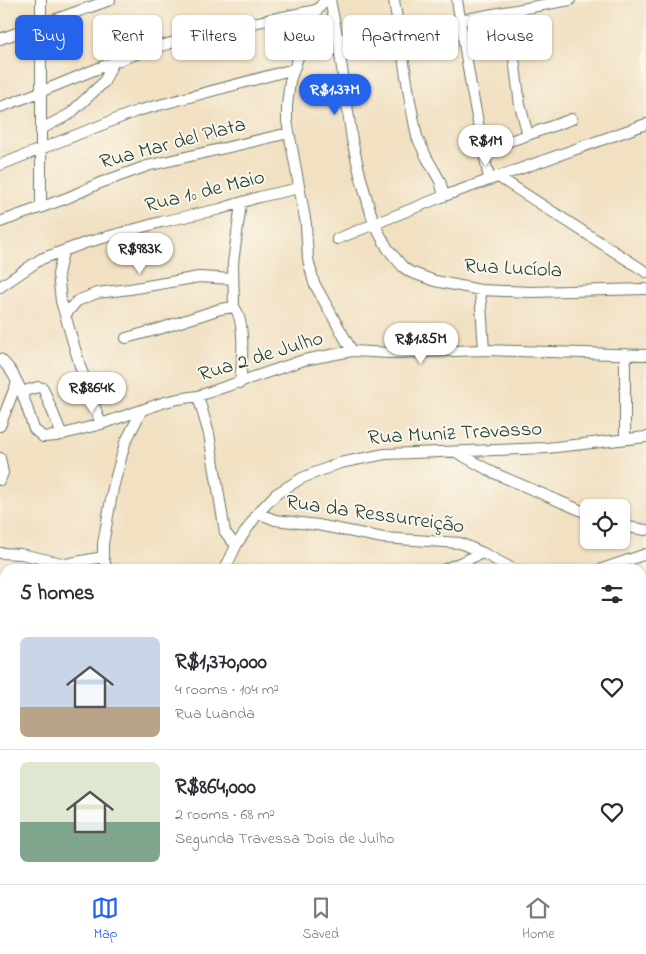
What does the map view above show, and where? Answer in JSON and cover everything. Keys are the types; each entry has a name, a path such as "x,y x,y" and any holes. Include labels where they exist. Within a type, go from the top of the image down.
{"street":[{"path":"42,0 42,15"},
{"path":"69,15 110,0"},
{"path":"325,0 311,19 290,82 287,106 289,133 308,234 308,259 314,283 352,351"},
{"name":"Rua Lucíola","path":"330,0 338,40 352,140 374,224 395,259 403,267 410,272 435,281 480,290 531,292 646,289"},
{"path":"394,0 396,15"},
{"path":"457,0 483,148 493,178 646,272"},
{"path":"461,20 570,0"},
{"path":"0,107 140,53 203,36 316,10"},
{"path":"508,12 520,104 528,135"},
{"path":"0,39 15,34"},
{"path":"338,40 343,39"},
{"path":"42,60 42,208"},
{"path":"404,60 417,136 440,181 444,196"},
{"path":"42,129 70,114 104,82 113,63"},
{"path":"0,165 137,111 294,69"},
{"path":"483,148 528,135 572,119"},
{"path":"337,238 444,196 646,124"},
{"name":"Rua Mar del Plata","path":"0,222 42,208 100,183 147,166 289,133"},
{"name":"Rua 1º de Maio","path":"0,287 41,259 85,243 299,188"},
{"path":"231,307 241,203"},
{"path":"63,252 58,274 59,292 80,366 101,424"},
{"path":"65,315 77,301 96,293 199,277 233,279"},
{"path":"480,290 484,350"},
{"path":"126,338 231,307 237,310 240,327 242,361 240,383"},
{"name":"Rua 2 de Julho","path":"21,392 34,430 43,436 62,435 178,398 198,396 240,383 304,360 352,351 390,353 484,350 646,355"},
{"path":"625,354 625,439"},
{"path":"0,359 7,366 21,392 43,388 62,435"},
{"path":"0,426 17,382"},
{"path":"198,396 209,434 225,532 237,544"},
{"path":"105,564 103,557 105,528 121,456 142,410"},
{"name":"Rua Muniz Travasso","path":"227,564 237,544 258,513 276,494 287,486 340,463 385,454 547,448 646,437"},
{"path":"456,452 494,473 580,510"},
{"path":"0,458 3,472 0,480"},
{"name":"Rua da Ressurreição","path":"258,513 275,520 318,525 383,538 460,543 504,564"},
{"path":"630,527 646,530"},
{"path":"0,553 21,554 66,564 103,557"},
{"path":"457,564 483,553"},
{"path":"617,564 646,554"}]}
